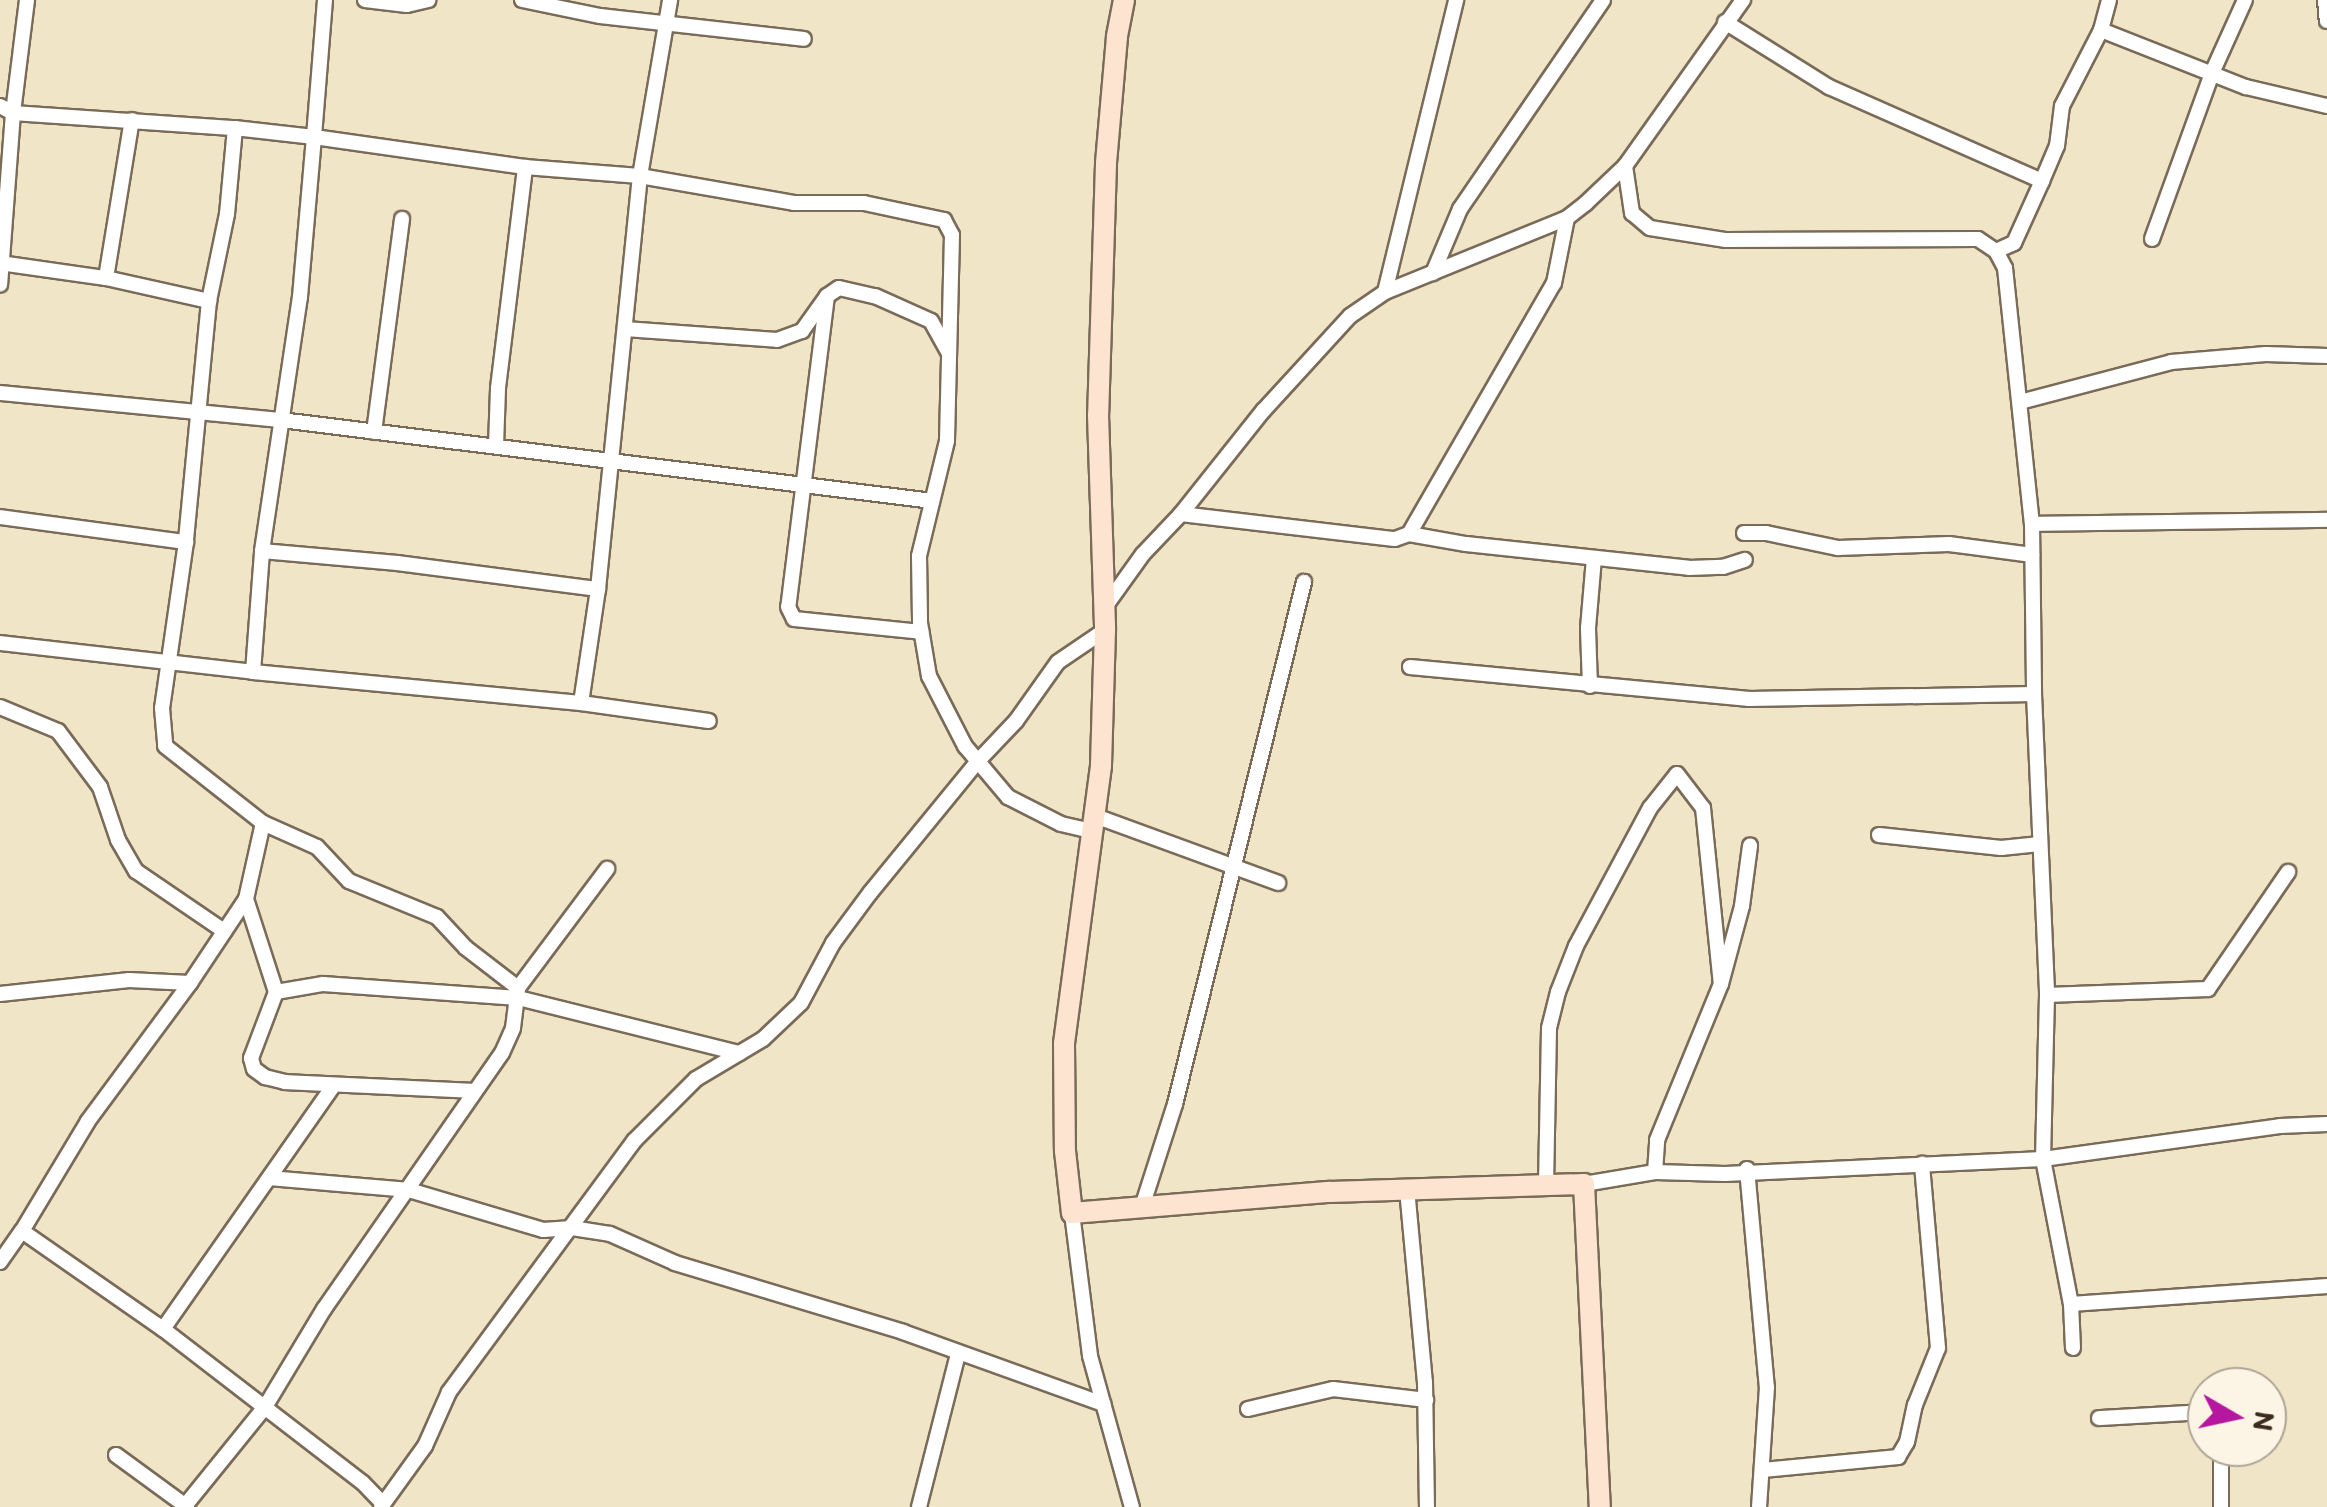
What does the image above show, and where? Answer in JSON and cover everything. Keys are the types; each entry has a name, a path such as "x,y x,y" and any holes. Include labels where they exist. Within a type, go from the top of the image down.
{"street":[{"path":"0,285 7,110 27,0"},
{"path":"253,672 262,551 300,297 325,0"},
{"path":"365,0 407,5 428,0"},
{"path":"522,0 600,16 804,39"},
{"path":"581,703 598,590 640,176 670,0"},
{"path":"1124,0 1106,164 1098,415 1105,630 1096,825 1064,1044 1065,1151 1090,1356 1132,1507"},
{"path":"1385,292 1456,0"},
{"path":"1434,274 1460,210 1603,0"},
{"path":"1104,607 1143,554 1182,514 1205,480 1315,350 1350,316 1385,292 1568,218 1625,166 1743,0"},
{"path":"1996,251 2014,243 2042,181 2057,146 2062,106 2101,30 2109,0"},
{"path":"2152,239 2212,73 2245,0"},
{"path":"2325,0 2327,20"},
{"path":"1725,22 1828,86 2042,181"},
{"path":"2101,30 2246,87 2327,106"},
{"path":"7,110 314,137 525,167 640,176 794,203 864,203 944,220 952,235 947,441 919,556 921,632 929,676 944,710 1008,798 1062,824 1096,825 1278,883"},
{"path":"106,278 132,120"},
{"path":"235,128 225,228 209,301 186,542 162,708 165,746 262,823 316,847 349,881 437,917 518,993"},
{"path":"1625,166 1632,214 1650,228 1726,240 1978,238 1996,251 2005,268 2032,524 2034,694 2048,995 2044,1159 2071,1304 2073,1348"},
{"path":"496,446 498,388 525,167"},
{"path":"1408,534 1554,282 1568,218"},
{"path":"374,432 402,219"},
{"path":"1,263 106,278 209,301"},
{"path":"625,329 778,340 802,330 827,296 839,288 875,296 931,321 948,352"},
{"path":"827,296 788,607 794,618 921,632"},
{"path":"2020,402 2170,362 2266,354 2327,356"},
{"path":"0,393 281,420 932,501"},
{"path":"1182,514 1394,539 1408,534 1689,568 1723,567 1745,560"},
{"path":"0,517 186,542"},
{"path":"2032,524 2327,520"},
{"path":"1744,533 1766,533 1838,548 1949,544 2032,555"},
{"path":"262,551 397,562 598,590"},
{"path":"1590,686 1588,628 1594,558"},
{"path":"1142,1206 1174,1104 1304,582"},
{"path":"22,1231 163,1329 363,1483 382,1506 426,1446 449,1392 634,1141 696,1078 763,1038 802,1003 834,943 978,761 1016,721 1066,653 1105,630"},
{"path":"0,642 253,672 581,703 709,721"},
{"path":"1410,667 1749,698 2034,694"},
{"path":"0,707 58,731 100,787 118,840 136,871 224,932"},
{"path":"1546,1185 1549,1028 1558,992 1576,946 1650,808 1678,774 1703,808 1721,984"},
{"path":"0,1262 88,1122 246,899 262,823"},
{"path":"1879,835 2002,848 2040,844"},
{"path":"1655,1172 1658,1140 1668,1108 1721,984 1742,906 1750,846"},
{"path":"116,1455 185,1507 265,1407 324,1309 502,1052 513,1028 518,993 606,869"},
{"path":"2048,995 2208,989 2288,872"},
{"path":"246,899 276,992 251,1058 254,1069 285,1082 474,1091"},
{"path":"0,994 129,980 190,983"},
{"path":"276,992 323,984 518,993 738,1052"},
{"path":"163,1329 334,1085"},
{"path":"1072,1213 1408,1189 1584,1184 1655,1172 1725,1174 2044,1159 2280,1126 2327,1124"},
{"path":"1763,1470 1898,1457 1907,1442 1915,1405 1938,1348 1922,1164"},
{"path":"1747,1170 1766,1387 1759,1507"},
{"path":"269,1178 409,1190 503,1221 543,1230 572,1228 630,1240 675,1264 902,1332 1104,1404"},
{"path":"1584,1184 1600,1507"},
{"path":"1408,1189 1426,1400 1426,1507"},
{"path":"2071,1304 2327,1286"},
{"path":"918,1507 958,1354"},
{"path":"1248,1409 1334,1389 1426,1400"},
{"path":"2099,1418 2187,1413"},
{"path":"2221,1507 2222,1467"}]}
